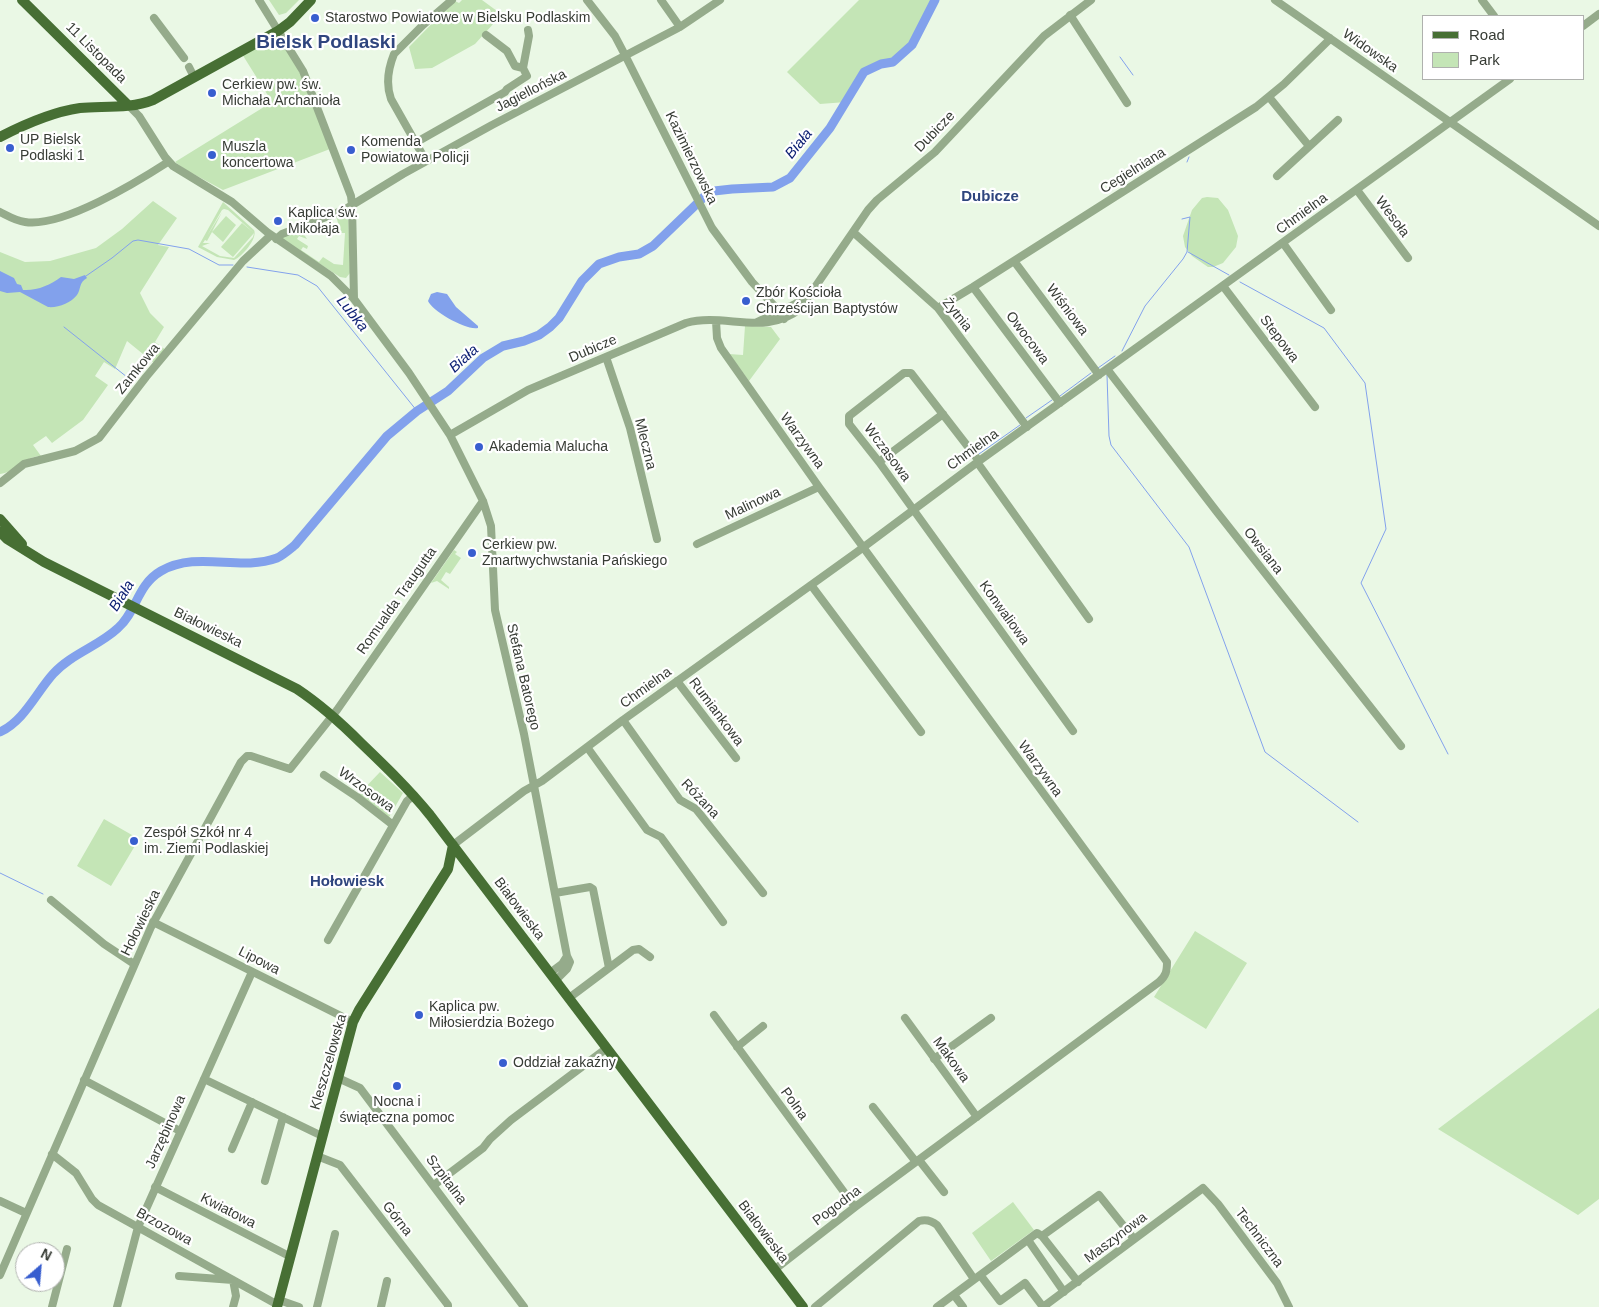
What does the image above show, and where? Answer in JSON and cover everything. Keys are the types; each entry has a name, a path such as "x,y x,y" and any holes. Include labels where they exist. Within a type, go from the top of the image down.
{"main road":[{"name":"11 Listopada","path":"22,0 128,105"},
{"path":"0,137 23,125 78,108 128,105 153,100 192,72 278,31 290,22 311,0"},
{"path":"0,519 29,553"},
{"path":"0,532 7,539 29,553"},
{"name":"Białowieska","path":"29,553 68,575 297,689 333,716 414,795 804,1307"},
{"name":"Kleszczelowska","path":"278,1304 353,1022 448,868 453,845"},
{"path":"448,868 468,864"}],"street":[{"path":"259,0 303,71 350,196 352,205 354,299"},
{"path":"426,162 390,99 388,89 391,60 394,54 423,24 452,0"},
{"path":"661,0 680,28"},
{"name":"Jagiellońska","path":"352,205 516,112 680,28 720,0"},
{"name":"Dubicze","path":"450,435 528,390 686,324 705,320 770,323 784,319 800,309 876,200 935,152 1044,36 1090,0"},
{"name":"Widowska","path":"1275,0 1599,226"},
{"path":"1482,0 1493,15"},
{"name":"Kazimierzowska","path":"590,1 615,36 712,228 746,274 780,311 784,319"},
{"path":"1584,25 1599,14"},
{"path":"1070,15 1128,103"},
{"path":"154,18 184,58"},
{"path":"523,68 529,40 528,30"},
{"path":"415,143 504,92 528,76 523,68 515,66 507,51 486,35"},
{"name":"Cegielniana","path":"938,308 1269,97 1316,54 1330,38"},
{"name":"Chmielna","path":"453,845 1099,374 1509,80"},
{"path":"1269,97 1309,146"},
{"path":"128,105 139,116 168,162 182,173 223,196 274,237 339,282 354,299"},
{"path":"1277,176 1338,120"},
{"path":"0,212 25,222 58,219 90,206 139,181 168,162"},
{"name":"Wesoła","path":"1357,190 1408,258"},
{"name":"Zamkowa","path":"0,483 24,464 75,451 99,438 146,377 243,261 274,237 344,210 352,205"},
{"name":"Żytnia","path":"853,232 938,308 1027,427"},
{"path":"1283,243 1331,310"},
{"name":"Wiśniowa","path":"1014,261 1099,374"},
{"path":"339,282 353,277"},
{"name":"Stepowa","path":"1223,286 1314,406"},
{"name":"Owocowa","path":"973,287 1060,403"},
{"name":"Dubicze","path":"756,323 811,294"},
{"name":"Stefana Batorego","path":"354,299 422,390 450,435 488,514 491,526 495,610 520,717 567,956 553,977"},
{"name":"Warzywna","path":"716,321 717,338 721,348 820,487 1167,962 1164,978 1159,982 918,1161"},
{"name":"Mleczna","path":"606,357 630,428 657,539"},
{"name":"Owsiana","path":"1107,369 1402,746"},
{"name":"Wczasowa","path":"914,510 849,424 848,420 852,413 904,373 915,376 1090,619"},
{"path":"879,462 943,414"},
{"name":"Malinowa","path":"697,544 820,487"},
{"name":"Romualda Traugutta","path":"333,716 483,501"},
{"name":"Konwaliowa","path":"914,510 1073,731"},
{"path":"811,585 920,732"},
{"name":"Rumiankowa","path":"677,681 736,758"},
{"name":"Hołowieska","path":"0,1274 153,922 244,758 251,756 290,770 333,716"},
{"name":"Różana","path":"623,720 680,800 696,809 762,893"},
{"path":"587,747 648,830 660,838 724,922"},
{"name":"Wrzosowa","path":"324,776 357,797 393,825"},
{"name":"Wrzosowa","path":"328,940 407,801 414,795"},
{"path":"555,892 590,887 593,889 609,968"},
{"path":"51,900 104,944 134,964"},
{"name":"Lipowa","path":"153,922 353,1022"},
{"path":"569,998 633,950 639,949 650,957"},
{"name":"Jarzębinowa","path":"117,1307 138,1227 252,972"},
{"name":"Polna","path":"714,1015 855,1207"},
{"name":"Makowa","path":"904,1018 977,1117"},
{"path":"934,1059 991,1018"},
{"path":"737,1047 763,1026"},
{"path":"434,1184 483,1148 511,1120 607,1048"},
{"name":"Szpitalna","path":"338,1078 360,1088 434,1184 524,1307"},
{"path":"204,1079 322,1136"},
{"path":"84,1080 180,1131"},
{"path":"232,1150 252,1102"},
{"path":"873,1107 944,1192"},
{"path":"265,1181 283,1117"},
{"name":"Brzozowa","path":"52,1154 76,1173 92,1199 98,1205 278,1304 299,1307"},
{"name":"Górna","path":"317,1156 340,1165 448,1307"},
{"name":"Pogodna","path":"774,1270 918,1161"},
{"name":"Kwiatowa","path":"155,1187 290,1257"},
{"name":"Maszynowa","path":"1044,1307 1203,1188"},
{"name":"Techniczna","path":"1203,1188 1218,1204 1277,1282 1289,1307"},
{"path":"1042,1236 1099,1195 1134,1239"},
{"path":"0,1201 26,1213"},
{"path":"815,1307 919,1221 925,1219 937,1224 978,1277 1000,1301 1025,1283 1044,1307"},
{"path":"317,1307 335,1234"},
{"path":"937,1307 1037,1234 1042,1236 1078,1282"},
{"path":"1028,1240 1064,1292"},
{"path":"52,1307 67,1249"},
{"path":"179,1276 232,1280 236,1296 233,1307"},
{"path":"381,1307 387,1282"},
{"path":"954,1295 963,1307"}],"green space":[{"path":"269,0 299,0 286,13 279,15"},
{"path":"462,0 482,0 497,11 504,12 475,44 432,68 415,69 409,47 453,2 459,3"},
{"path":"859,0 935,0 912,45 893,62 881,64 864,72 846,102 820,104 787,72"},
{"path":"275,38 283,44 291,55 299,71 330,149 223,190 175,162 272,102 242,54"},
{"path":"1202,198 1218,198 1228,210 1238,236 1236,247 1223,263 1213,267 1208,267 1192,256 1185,247 1183,236 1192,210"},
{"path":"153,201 177,218 158,245 169,247 140,293 150,313 164,327 155,342 166,350 154,363 127,341 115,369 104,362 95,376 108,385 83,420 52,443 46,436 33,445 41,456 29,459 6,473 0,474 0,252 25,262 50,261 96,248 122,229"},
{"path":"223,202 255,233 254,238 248,247 234,260 217,257 198,247","holes":["224,209 228,210 254,233 253,237 234,258 220,256 202,246 210,243 203,243 205,240 207,241 222,212 207,236 222,210"]},
{"path":"348,212 350,273 346,278 340,277 283,240 283,237 301,230 307,239 299,236 297,239 308,246 307,249 303,247 301,250 319,262 323,257 334,264 343,265 345,233 341,233 336,216"},
{"path":"226,216 236,225 223,242 212,232"},
{"path":"242,223 254,233 233,257 221,247"},
{"path":"745,326 771,327 780,339 749,381 729,354 743,355"},
{"path":"454,550 457,552 455,554 461,558 450,574 446,572 441,580 449,589 437,581 431,583"},
{"path":"380,772 403,793 388,819 358,795"},
{"path":"104,819 139,839 111,886 77,866"},
{"path":"1195,931 1247,963 1206,1029 1154,997"},
{"path":"1599,1008 1599,1199 1578,1215 1438,1129"},
{"path":"1013,1202 1034,1230 991,1261 972,1233"}],"water":[{"path":"0,271 14,278 23,290 43,287 61,277 74,279 85,275 87,278 77,295 68,303 48,307 20,292 7,293 0,291"},
{"path":"437,292 447,294 456,307 478,328 458,323 436,310 428,301 431,294"}],"waterway":[{"name":"Biała","path":"0,732 23,714 47,681 60,667 118,628 129,614 147,583 161,571 189,562 248,563 263,562 279,557 295,545 387,436 417,411 448,391 483,358 503,346 539,335 550,327 559,318 582,281 599,264 619,257 639,254 653,246 706,195 714,191 773,187 790,178 830,128 864,72 881,64 893,62 912,45 935,0"},
{"path":"1120,57 1133,75"},
{"path":"1187,162 1189,157"},
{"path":"1122,351 1145,306 1187,252 1190,217 1182,219"},
{"name":"Lubka","path":"86,276 133,241 138,240 189,249 219,265 233,265"},
{"path":"1188,252 1229,275"},
{"name":"Lubka","path":"247,267 298,275 317,286 417,411"},
{"path":"1240,282 1324,328 1365,383 1386,529 1361,583 1448,754"},
{"path":"64,327 132,381"},
{"path":"1098,368 1115,356"},
{"path":"1060,396 1091,373"},
{"path":"1107,375 1111,445 1189,547 1265,752 1358,822"},
{"path":"1026,418 1052,400"},
{"path":"979,454 1020,425"},
{"path":"0,873 43,894"}],"place":[{"name":"Starostwo Powiatowe w Bielsku Podlaskim","path":"315,18"},
{"name":"Cerkiew pw. św. Michała Archanioła","path":"212,93"},
{"name":"UP Bielsk Podlaski 1","path":"10,148"},
{"name":"Komenda Powiatowa Policji","path":"351,150"},
{"name":"Muszla koncertowa","path":"212,155"},
{"name":"Kaplica św. Mikołaja","path":"278,221"},
{"name":"Zbór Kościoła Chrześcijan Baptystów","path":"746,301"},
{"name":"Akademia Malucha","path":"479,447"},
{"name":"Cerkiew pw. Zmartwychwstania Pańskiego","path":"472,553"},
{"name":"Zespół Szkół nr 4 im. Ziemi Podlaskiej","path":"134,841"},
{"name":"Kaplica pw. Miłosierdzia Bożego","path":"419,1015"},
{"name":"Oddział zakaźny","path":"503,1063"},
{"name":"Nocna i świąteczna pomoc","path":"397,1086"}],"district":[{"name":"Bielsk Podlaski","path":"326,43"},
{"name":"Dubicze","path":"990,197"},
{"name":"Hołowiesk","path":"347,882"}]}
